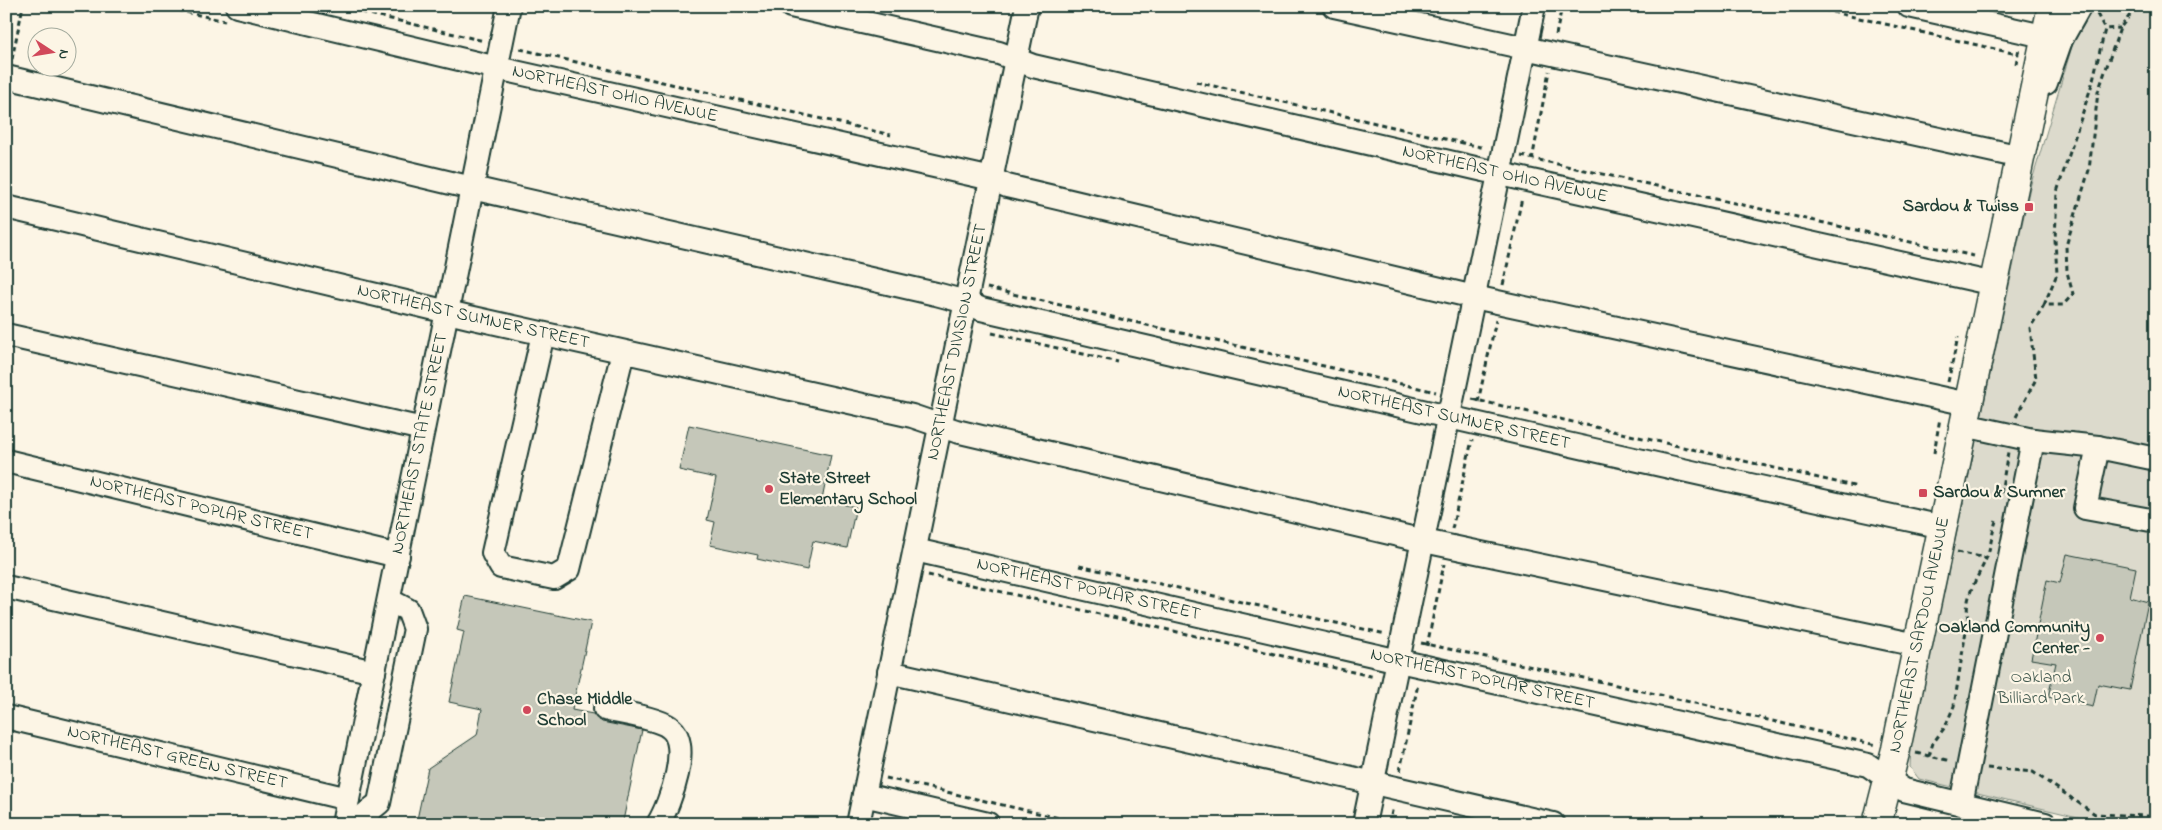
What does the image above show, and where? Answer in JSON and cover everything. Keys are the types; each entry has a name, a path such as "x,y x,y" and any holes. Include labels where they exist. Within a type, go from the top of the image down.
{"main road":[{"name":"NORTHEAST SARDOU AVENUE","path":"1877,824 1887,778 1896,749 2021,157 2053,38 2052,6"}],"street":[{"name":"NORTHEAST OHIO AVENUE","path":"237,6 497,68 992,179 1007,186 1966,414 2011,436 2098,447 2156,459"},
{"name":"NORTHEAST STATE STREET","path":"344,824 509,6"},
{"name":"NORTHEAST OHIO AVENUE","path":"791,6 999,53 1016,60 1499,174 1994,284"},
{"name":"NORTHEAST DIVISION STREET","path":"858,824 1027,6"},
{"path":"1334,6 1525,50 2021,157"},
{"path":"1364,824 1534,6"},
{"path":"1909,6 2053,38 2080,6"},
{"name":"NORTHEAST SUMNER STREET","path":"7,78 966,302 981,308 1449,418 1803,498 1943,527"},
{"name":"NORTHEAST SUMNER STREET","path":"6,207 447,312 540,342 624,352 912,416 956,431 1424,541 1918,645"},
{"path":"6,335 423,429"},
{"path":"540,342 493,553 501,567 554,578 569,569 624,352"},
{"path":"1961,804 2033,440"},
{"path":"2098,447 2085,508 2156,522"},
{"name":"NORTHEAST POPLAR STREET","path":"6,461 398,556"},
{"name":"NORTHEAST POPLAR STREET","path":"915,550 1398,662 1868,765 1904,790 2045,824"},
{"path":"6,587 374,672"},
{"path":"344,824 363,816 380,803 415,629 408,610 388,600"},
{"path":"889,672 1553,824"},
{"path":"605,709 658,722 669,726 676,734 681,751 672,795 666,811 658,824"},
{"name":"NORTHEAST GREEN STREET","path":"6,717 348,799"},
{"path":"864,795 988,824"}],"path":[{"path":"7,78 23,6"},
{"path":"336,6 901,137"},
{"path":"1806,6 2018,54"},
{"path":"2044,304 2063,305 2073,294 2067,272 2066,246 2089,170 2098,92 2120,28 2137,6"},
{"path":"2000,502 2013,422 2036,379 2030,328 2044,304 2057,274 2055,240 2057,192 2092,84 2105,28 2120,28"},
{"path":"1929,756 1933,743 1945,727 1954,706 1968,618 1966,608 1968,595 1986,558 1998,512"},
{"path":"1070,564 1404,638"},
{"path":"883,777 1085,824"}],"green space":[{"name":"Oakland Billiard Park","path":"2095,6 2156,6 2156,824 2107,824 1919,779 1910,767 1911,747 2030,187 2073,43"}],"building":[{"name":"State Street Elementary School","path":"689,425 831,455 822,500 856,507 847,548 813,541 807,570 757,559 758,555 710,545 715,522 707,520 716,478 679,470"},
{"path":"2067,554 2136,568 2130,597 2148,602 2130,690 2098,684 2093,707 2048,697 2056,663 2031,659 2047,580 2060,583"},
{"name":"Chase Middle School","path":"465,596 591,622 572,710 593,714 602,722 642,730 623,821 618,820 617,824 416,824 428,768 477,735 482,709 449,702 464,632 457,630"}],"place":[{"name":"Sardou & Twiss","path":"2029,207"},
{"name":"State Street Elementary School","path":"769,489"},
{"name":"Sardou & Sumner","path":"1923,493"},
{"name":"Oakland Community Center -","path":"2100,638"},
{"name":"Chase Middle School","path":"527,710"}]}
